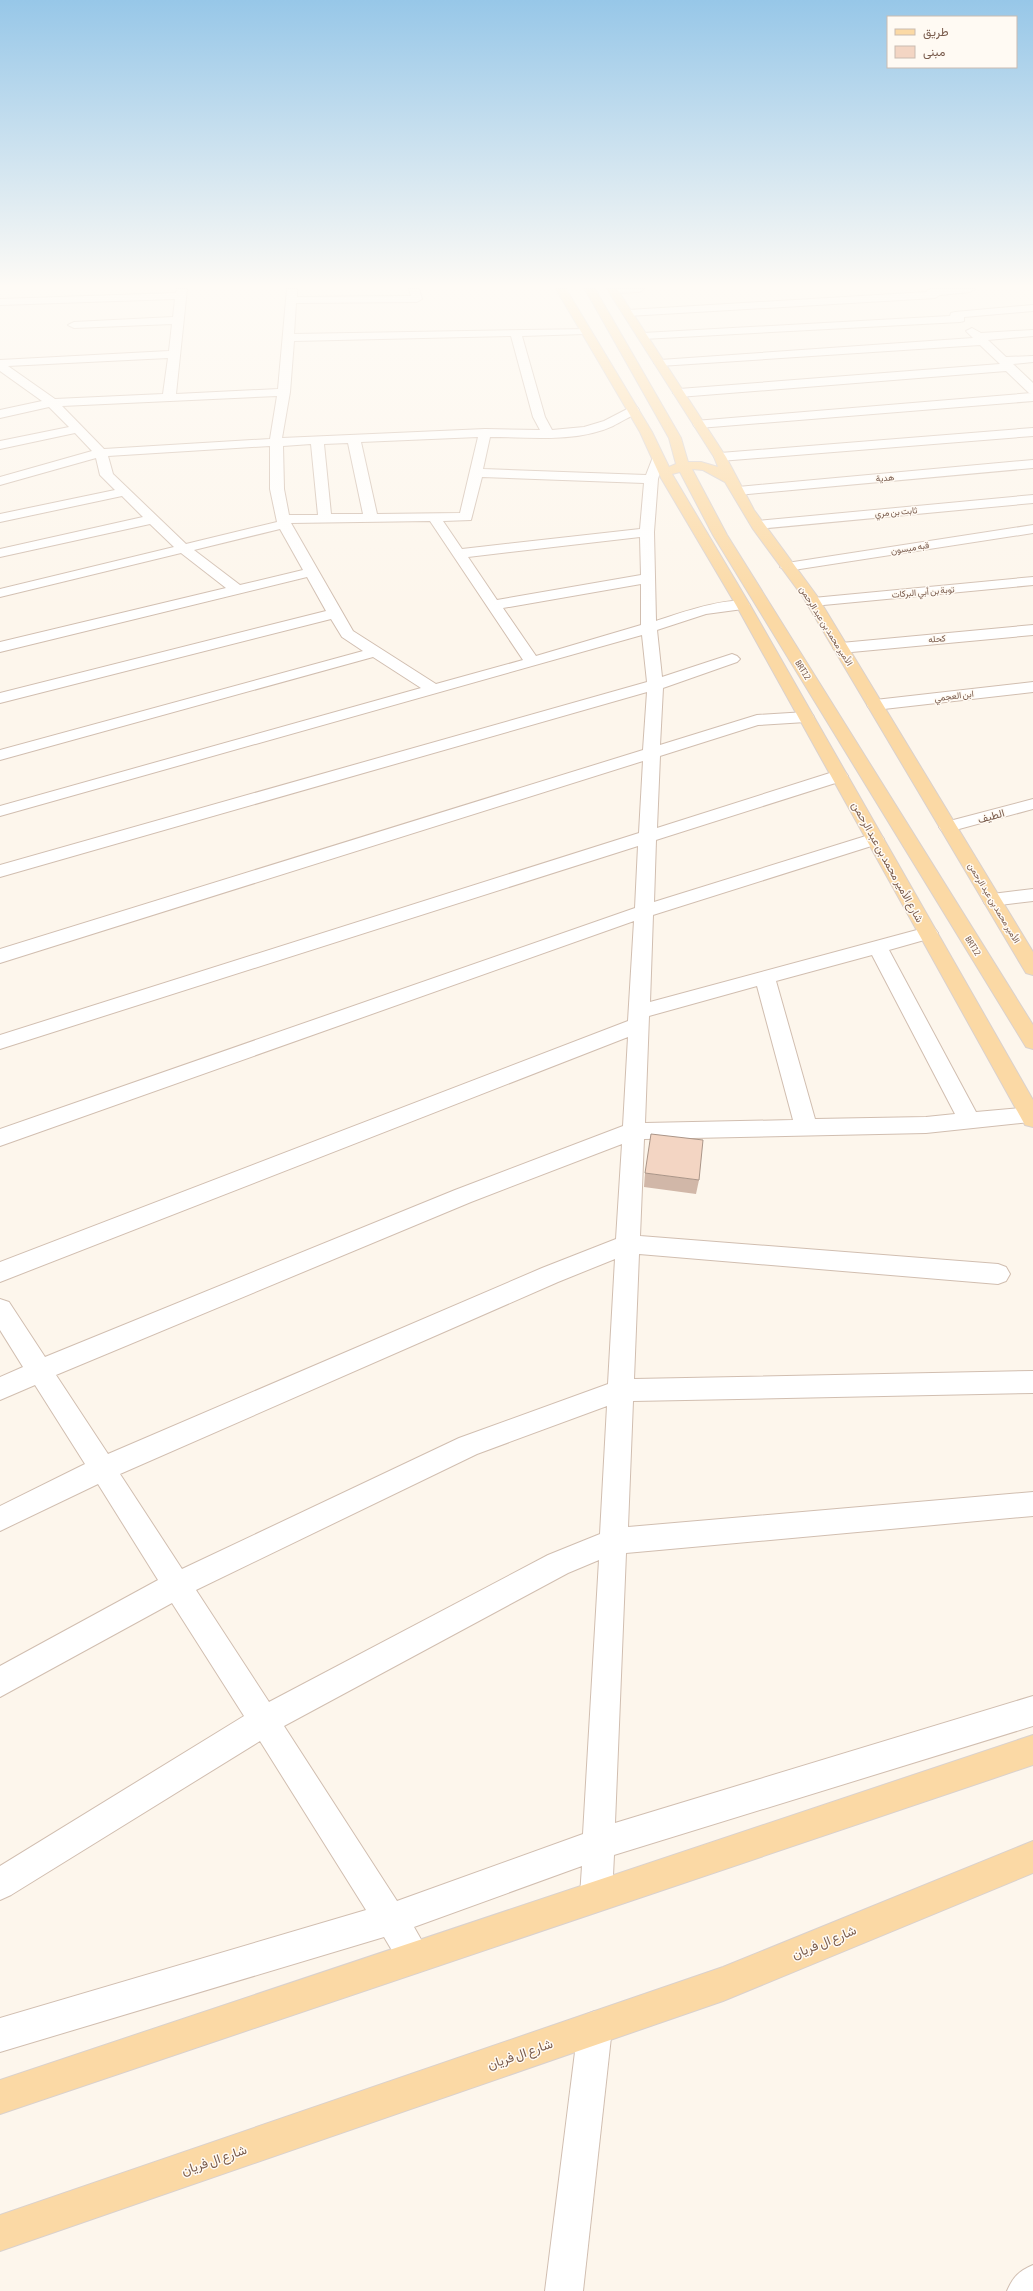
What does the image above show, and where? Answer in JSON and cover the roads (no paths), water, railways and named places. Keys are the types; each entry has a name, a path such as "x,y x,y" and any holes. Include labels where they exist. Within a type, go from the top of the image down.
{"main road":[{"path":"624,396 646,432 659,472 743,605"},
{"name":"BRT12","path":"658,396 688,444 683,465 720,535 1033,1042"},
{"name":"الأمير محمد بن عبد الرحمن","path":"681,396 720,457 728,479 738,491 758,525 787,567 813,602 1033,968"},
{"path":"646,432 656,441 688,444 703,437 700,426"},
{"path":"659,472 672,470 683,465 707,466 728,479"},
{"name":"شارع الأمير محمد بن عبد الرحمن","path":"743,605 1032,1117"},
{"path":"0,2097 1033,1750"},
{"name":"شارع ال فريان","path":"0,2233 722,1984 1033,1857"}],"street":[{"path":"42,396 52,403 101,453 107,476 183,548 237,590"},
{"path":"0,414 52,403 209,396"},
{"path":"283,396 276,436 277,489 283,522 347,634 433,689"},
{"path":"533,396 539,417 548,434"},
{"path":"700,426 978,396"},
{"path":"0,481 101,453 317,440 485,433 548,434 585,431 608,424 633,410"},
{"path":"0,445 77,429"},
{"path":"720,457 1033,432"},
{"path":"0,593 283,522 325,519 466,517 485,433"},
{"path":"354,439 370,518"},
{"path":"317,440 325,519"},
{"name":"هدية","path":"738,491 1033,464"},
{"path":"476,473 659,472 647,532 649,628 656,685 596,1896"},
{"path":"0,518 124,492"},
{"name":"ثابت بن مري","path":"758,525 1033,499"},
{"path":"434,518 532,662"},
{"path":"0,553 152,519"},
{"name":"قبه ميسون","path":"787,567 1033,529"},
{"path":"459,554 647,532"},
{"path":"0,647 311,572"},
{"path":"494,605 649,578"},
{"name":"توبة بن أبي البركات","path":"813,602 1033,581"},
{"path":"0,811 532,662 649,628 704,610 743,605"},
{"path":"0,698 335,613"},
{"name":"كحله","path":"841,648 1033,630"},
{"path":"0,755 375,652"},
{"path":"0,871 656,685 732,659"},
{"name":"ابن العجمي","path":"875,705 1033,687"},
{"path":"0,956 757,720 806,718"},
{"path":"0,1042 839,776"},
{"name":"الطيف","path":"948,827 1033,804"},
{"path":"0,1138 644,911 875,839"},
{"path":"992,900 1033,895"},
{"path":"0,1272 639,1019 765,978 928,933"},
{"path":"878,947 970,1121"},
{"path":"765,978 806,1127"},
{"path":"0,1389 39,1371 463,1196 633,1130 926,1125 1032,1117"},
{"path":"0,1519 102,1469 536,1281 628,1244 998,1274"},
{"path":"0,1310 415,1957"},
{"path":"0,1682 177,1585 468,1446 621,1390 1033,1382"},
{"path":"0,1884 264,1721 558,1564 614,1541 1033,1504"},
{"path":"0,2035 391,1919 598,1844 1033,1711"},
{"path":"564,2291 595,2028"},
{"path":"1026,2291 1033,2284"}]}
